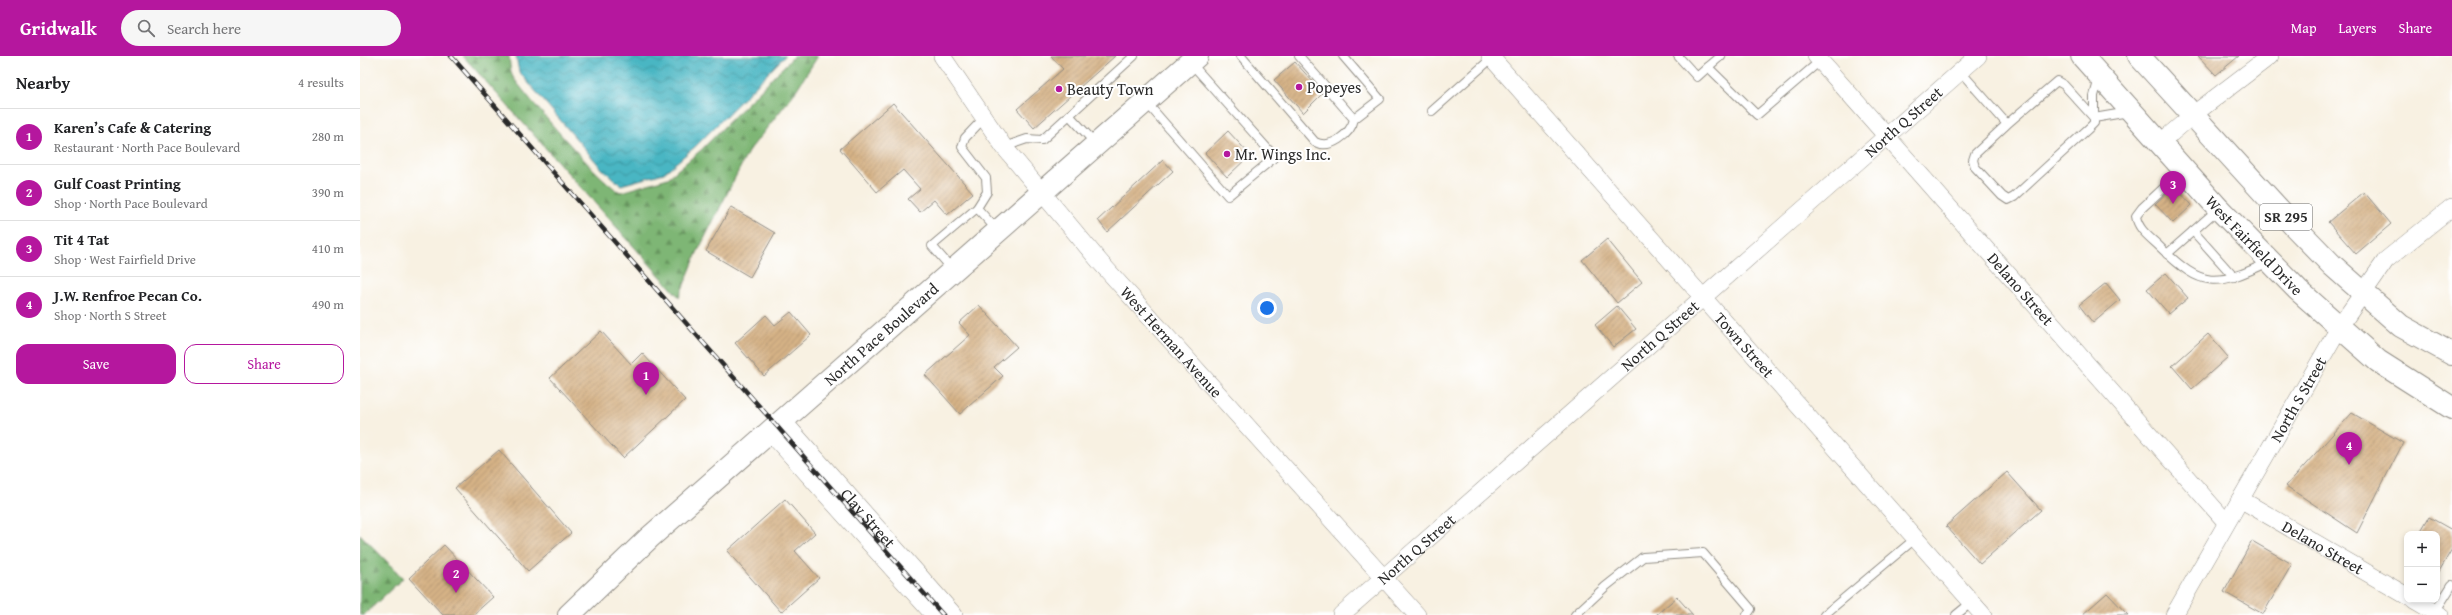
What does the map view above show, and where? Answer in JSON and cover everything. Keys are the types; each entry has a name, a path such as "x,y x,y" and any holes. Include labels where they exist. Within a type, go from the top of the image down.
{"main road":[{"name":"West Fairfield Drive","path":"2082,56 2219,209 2270,262 2378,361 2452,408"},
{"name":"SR 295","path":"2139,56 2194,114 2295,227 2362,292 2401,326 2452,354"},
{"name":"North Pace Boulevard","path":"569,615 649,538 1193,59"}],"street":[{"name":"West Herman Avenue","path":"942,56 1004,147 1100,262 1417,615"},
{"name":"North Q Street","path":"1341,615 1978,56"},
{"path":"2160,143 2194,114 2270,56"},
{"name":"Town Street","path":"1491,57 1977,609"},
{"name":"Delano Street","path":"1818,58 2226,522"},
{"name":"North S Street","path":"2174,615 2226,522 2340,326 2362,292 2386,260 2452,207"},
{"name":"Clay Street","path":"776,427 934,615"},
{"name":"Clay Street","path":"776,427 954,615"},
{"name":"Delano Street","path":"2240,499 2404,594"},
{"path":"2419,603 2437,614"}],"lane":[{"path":"1004,147 1027,139 1042,140 1134,56"},
{"path":"1241,56 1315,142 1322,146 1331,145 1351,128 1354,119 1380,99 1343,56"},
{"path":"1299,56 1354,119"},
{"path":"1678,56 1697,77 1721,56"},
{"path":"1432,111 1491,57"},
{"path":"1708,67 1757,115 1818,58"},
{"path":"1145,101 1228,196 1275,157 1193,59"},
{"path":"1960,71 2007,124"},
{"path":"2094,118 2064,86 2057,81 1975,154 1973,160 1976,167 2002,196 2008,200 2014,197 2094,123 2094,118 2094,96 2099,76"},
{"path":"2094,118 2132,111"},
{"path":"1069,115 1096,144"},
{"path":"953,270 932,246 977,208 987,192 986,178 962,147 964,138 984,118"},
{"path":"2184,169 2142,208 2136,216 2142,230 2193,276 2212,282 2234,277 2270,262"},
{"path":"977,208 997,231"},
{"path":"2167,254 2219,209"},
{"path":"2192,231 2234,277"},
{"path":"1824,615 1916,538"},
{"path":"1575,615 1605,587 1643,557 1703,553 1751,609 1747,615"},
{"path":"2437,614 2452,585"},
{"path":"1956,615 1977,609"}],"green space":[{"path":"463,56 509,56 512,75 520,87 583,159 612,187 621,192 668,178 701,150 794,56 818,56 793,95 748,152 697,253 679,297"},
{"path":"360,534 403,578 364,615 360,615"}],"water":[{"path":"516,56 785,56 696,146 664,173 621,185 602,169 519,72"}],"building":[{"name":"Beauty Town","path":"1051,56 1115,56 1034,128 1017,109 1063,69"},
{"path":"2198,56 2239,56 2216,75"},
{"name":"Popeyes","path":"1295,62 1323,93 1303,113 1274,80"},
{"path":"893,103 973,193 947,215 934,200 920,212 908,199 920,189 903,170 877,192 840,149"},
{"name":"Mr. Wings Inc.","path":"1228,131 1250,155 1227,177 1205,153"},
{"path":"1163,160 1173,171 1107,232 1098,220"},
{"path":"2174,186 2192,205 2173,223 2155,204"},
{"path":"2364,192 2391,224 2356,254 2328,222"},
{"path":"731,207 775,233 750,277 706,251"},
{"path":"1607,239 1642,282 1617,303 1582,260"},
{"path":"2166,273 2188,298 2169,314 2147,289"},
{"path":"2106,283 2120,300 2093,323 2079,305"},
{"path":"979,305 1017,347 994,367 1003,376 960,414 925,375 970,335 959,323"},
{"path":"1617,306 1636,329 1613,347 1595,325"},
{"path":"791,312 811,335 764,376 735,343 766,315 775,325"},
{"path":"601,331 631,364 642,353 685,400 623,458 550,378"},
{"path":"2208,334 2228,357 2192,389 2172,366"},
{"path":"2352,413 2403,443 2357,533 2286,486"},
{"path":"499,450 571,533 528,571 455,488"},
{"path":"2007,472 2041,510 1980,564 1946,526"},
{"path":"785,499 815,533 795,551 819,578 781,612 727,551"},
{"path":"2429,517 2452,530 2452,549 2440,570 2440,531 2421,531"},
{"path":"2252,541 2292,564 2263,614 2224,592"},
{"path":"444,545 493,597 473,615 443,615 409,578"},
{"path":"2107,593 2128,615 2082,615"},
{"path":"1677,597 1693,615 1656,615"}],"railway":[{"path":"451,56 943,615"}],"place":[{"name":"Popeyes","path":"1299,87"},
{"name":"Beauty Town","path":"1059,89"},
{"name":"Mr. Wings Inc.","path":"1227,154"},
{"name":"Tit 4 Tat","path":"2173,204"},
{"name":"Karen’s Cafe & Catering","path":"646,395"},
{"name":"J.W. Renfroe Pecan Co.","path":"2349,465"},
{"name":"Gulf Coast Printing","path":"456,593"}]}
